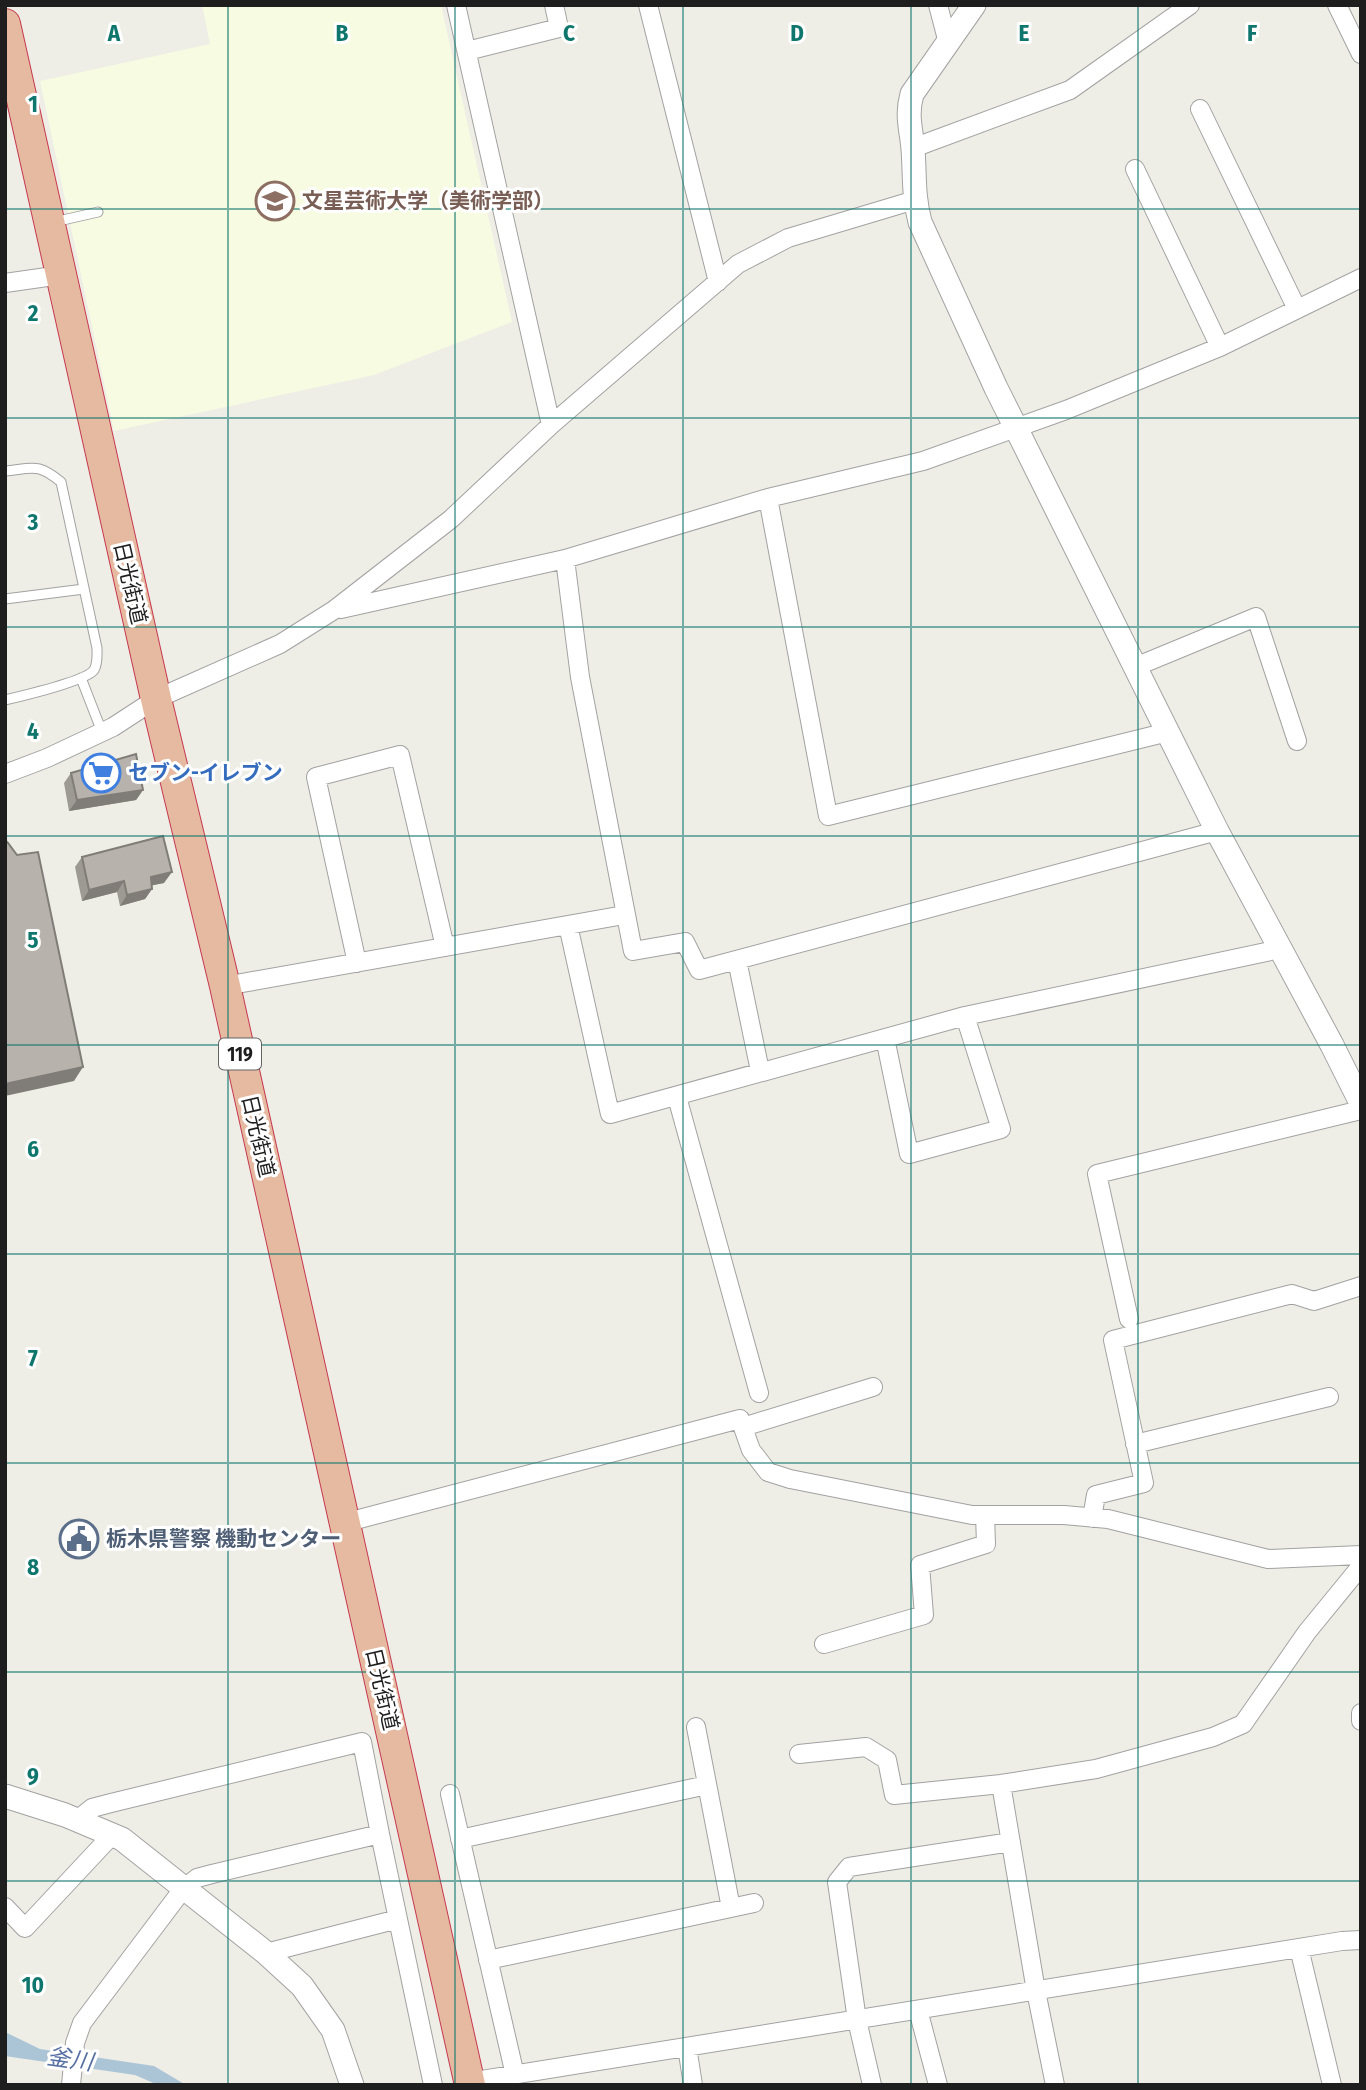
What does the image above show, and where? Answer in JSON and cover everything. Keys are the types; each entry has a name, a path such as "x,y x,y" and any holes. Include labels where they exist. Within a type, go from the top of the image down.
{"highway":[{"name":"日光街道","path":"5,24 156,699 225,986 470,2083"}],"street":[{"path":"456,5 551,425"},
{"path":"467,51 559,29 554,5"},
{"path":"648,5 718,282"},
{"path":"938,5 948,43"},
{"path":"974,5 912,94 908,110 915,200 926,234 1017,429 1217,831 1361,1103"},
{"path":"913,148 1070,90 1190,5"},
{"path":"1337,5 1361,54"},
{"path":"1200,109 1297,309"},
{"path":"1135,169 1220,347"},
{"path":"5,774 102,732 156,699 280,644 334,610 452,519 551,425 738,264 788,238 915,200"},
{"path":"5,283 61,275"},
{"path":"334,610 565,559 768,498 923,461 1017,429 1220,347 1361,278"},
{"path":"768,498 828,817 1168,732"},
{"path":"565,559 580,677 633,951 685,942 699,970 1217,831"},
{"path":"1135,667 1256,617 1297,741"},
{"path":"357,963 316,778 400,755 445,947"},
{"path":"225,986 624,915"},
{"path":"568,925 610,1114 965,1016 1280,949"},
{"path":"737,960 760,1071"},
{"path":"885,1038 909,1154 1001,1129 965,1016"},
{"path":"677,1097 759,1394"},
{"path":"1129,1318 1097,1174 1361,1110"},
{"path":"1092,1518 1096,1495 1144,1483 1113,1340 1292,1294 1314,1301 1361,1286"},
{"path":"743,1427 873,1387"},
{"path":"1135,1444 1329,1397"},
{"path":"344,1523 740,1419 751,1450 768,1472 790,1479 972,1515 1064,1515 1108,1519 1268,1559 1361,1555"},
{"path":"824,1644 924,1615 920,1564 986,1544 985,1515"},
{"path":"799,1754 866,1746 887,1760 894,1795 1001,1784 1096,1769 1213,1737 1242,1724 1307,1632 1361,1566"},
{"path":"1361,1713 1361,1721"},
{"path":"696,1727 732,1908"},
{"path":"77,1820 92,1808 111,1802 362,1742 433,2085"},
{"path":"1001,1784 1035,1990 1055,2085"},
{"path":"460,1839 707,1785"},
{"path":"450,1794 515,2075"},
{"path":"5,1796 77,1820 122,1839 266,1953 302,1986 333,2030 352,2085"},
{"path":"71,2081 75,2043 82,2023 183,1889 197,1878 380,1834"},
{"path":"5,1907 25,1928 112,1835"},
{"path":"872,2085 857,2020 837,1882 849,1867 1011,1842"},
{"path":"488,1960 754,1903"},
{"path":"266,1953 398,1919"},
{"path":"470,2083 1035,1990 1361,1940"},
{"path":"1299,1948 1332,2085"},
{"path":"918,2010 938,2085"},
{"path":"687,2047 693,2085"}],"lane":[{"path":"49,223 98,212"},
{"path":"5,471 34,468 46,470 61,482 97,648 93,671 81,678 5,700"},
{"path":"5,599 84,589"},
{"path":"81,678 102,732"}],"shaded area":[{"name":"文星芸術大学（美術学部）","path":"202,5 441,5 512,322 374,375 114,431 40,81 210,44"}],"water":[{"name":"釜川","path":"5,2032 40,2049 154,2066 186,2085 158,2085 135,2075 5,2056"}],"building":[{"path":"136,754 143,790 77,800 71,773"},
{"path":"163,836 172,872 151,877 152,889 127,895 124,881 89,890 82,857"},
{"path":"5,840 17,855 38,852 83,1067 5,1084"}],"place":[{"name":"文星芸術大学（美術学部）","path":"275,201"},
{"name":"セブン-イレブン","path":"101,773"},
{"name":"栃木県警察 機動センター","path":"79,1539"}]}
